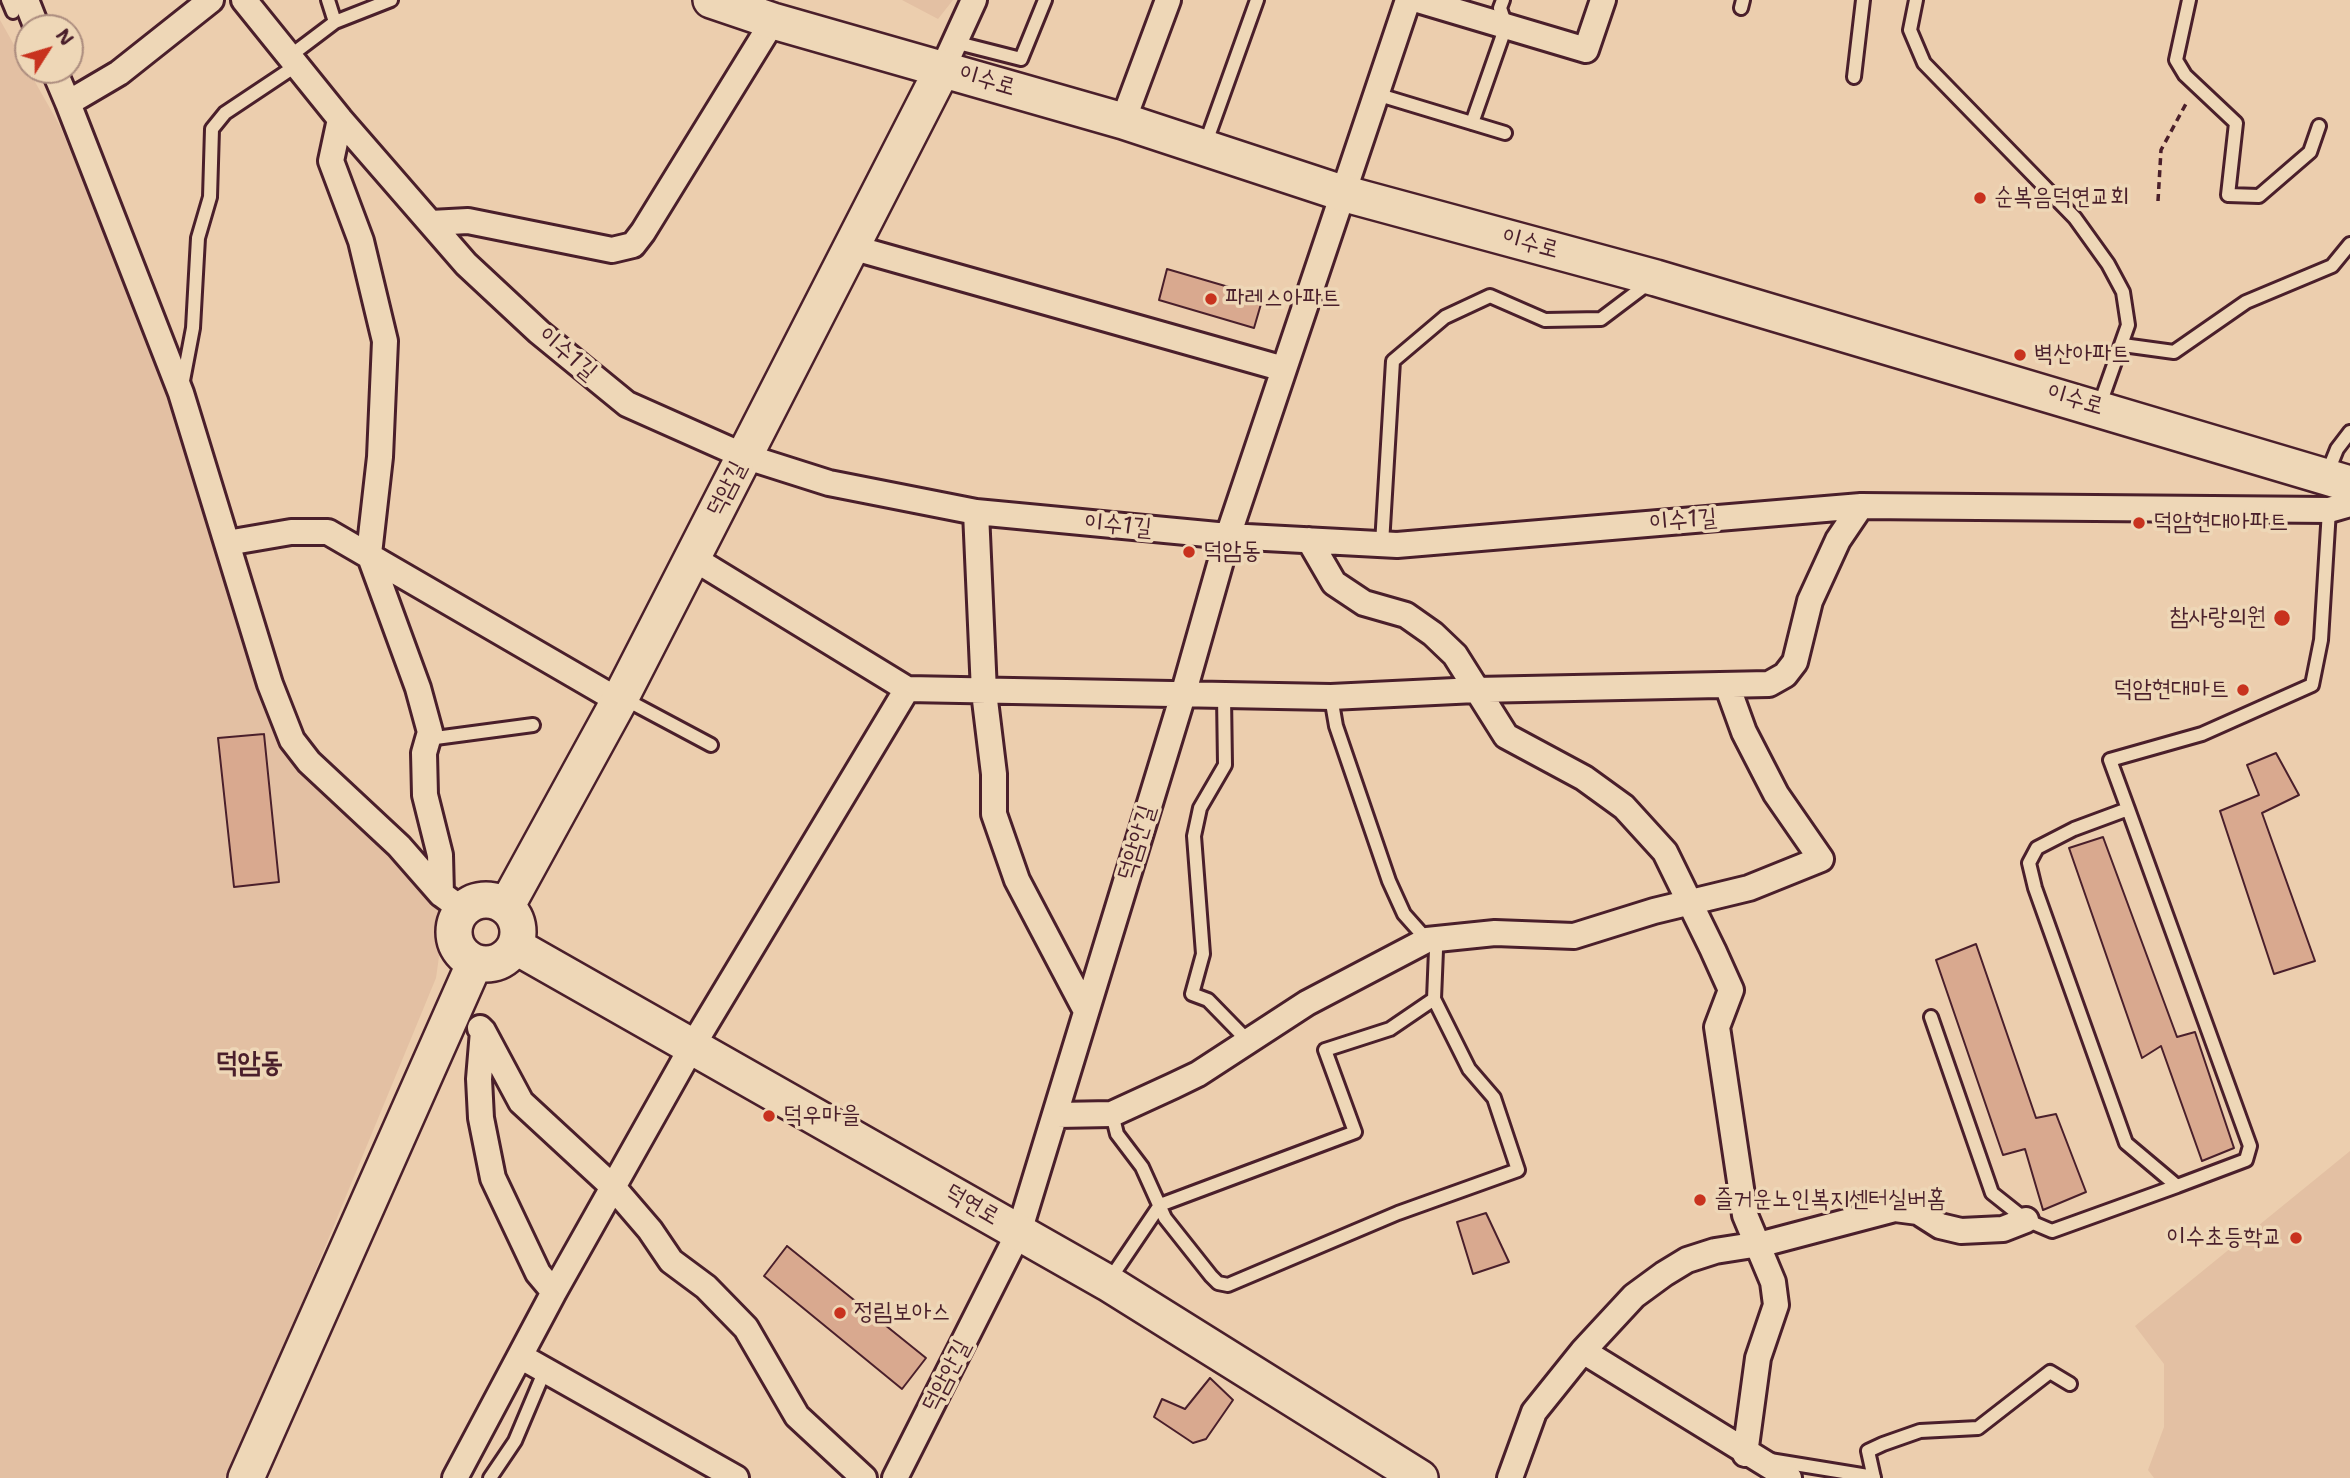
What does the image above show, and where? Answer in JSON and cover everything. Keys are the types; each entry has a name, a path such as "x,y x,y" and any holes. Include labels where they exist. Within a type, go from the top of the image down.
{"street":[{"path":"68,103 119,73 211,0"},
{"name":"이수1길","path":"244,0 340,119 466,264 530,323 627,404 744,456 829,483 976,512 1228,536 1381,544 1861,506 2339,494"},
{"name":"이수로","path":"711,0 773,21 948,55 1123,121 1205,146 1342,194 1656,278 2099,407 2339,494"},
{"path":"948,55 974,0"},
{"path":"1123,121 1168,0"},
{"name":"덕암안길","path":"895,1478 1019,1233 1183,695 1228,536 1408,0"},
{"path":"1418,0 1586,50 1603,0"},
{"path":"430,223 468,221 612,250 632,244 643,232 773,21"},
{"name":"덕암길","path":"506,907 620,699 948,55"},
{"path":"60,84 181,393 270,684 292,740 309,762 399,846 452,902 487,900 506,907 518,925 515,946 500,961 490,964 474,962 461,953 454,933 452,902 425,795 424,752 430,732 418,688 369,554 380,457 385,341 361,241 331,160 340,119"},
{"path":"851,247 1284,369"},
{"path":"693,558 907,689 1331,697 1476,690 1769,684 1795,662 1810,601 1838,540 1861,506"},
{"path":"976,512 984,692 993,774 994,814 1017,880 1086,1011"},
{"path":"227,543 291,532 328,532 620,699"},
{"path":"1309,540 1334,583 1364,603 1406,615 1433,634 1455,655 1506,736 1584,778 1624,807 1665,852 1731,990 1717,1027 1745,1215 1754,1242 1773,1282 1776,1306 1758,1358 1749,1456"},
{"path":"1057,1115 1112,1114 1198,1074 1307,1003 1427,940 1495,933 1574,936 1749,888 1821,859 1776,794 1744,732 1727,685"},
{"path":"459,1475 612,1187 693,1045 907,689"},
{"name":"덕연로","path":"515,946 1108,1283 1420,1478"},
{"path":"246,1478 474,962"},
{"path":"453,1005 484,1031 520,1102 612,1187 650,1230 671,1261 706,1287 746,1328 797,1416 864,1478"},
{"path":"484,1031 479,1079 481,1118 493,1178 538,1273 554,1292"},
{"path":"1510,1478 1534,1412 1583,1351 1634,1296 1688,1260 1754,1242 1766,1243 1895,1209 1918,1212 1940,1226 1961,1231 2003,1229 2026,1220"},
{"path":"1583,1351 1788,1478"},
{"path":"520,1356 736,1478"}],"lane":[{"path":"328,0 335,22"},
{"path":"181,393 193,328 198,238 210,197 212,129 225,113 293,61 335,22 391,0"},
{"path":"948,55 1021,59 1045,0"},
{"path":"1205,146 1257,0"},
{"path":"1472,123 1506,26 1500,8 1503,0"},
{"path":"1854,77 1863,0"},
{"path":"1916,0 1910,30 1924,62 2075,218 2115,276 2127,311 2123,345 2099,407"},
{"path":"2189,0 2176,60 2185,75 2236,123 2228,195 2259,196 2310,152 2319,127"},
{"path":"1376,94 1505,133"},
{"path":"2123,345 2174,352 2246,302 2332,266 2350,244"},
{"path":"1381,544 1393,361 1445,317 1490,296 1545,320 1601,319 1656,278"},
{"path":"1931,1017 1992,1193 2026,1220 2052,1231 2246,1160 2250,1146 2110,761 2202,734 2312,685 2322,640 2339,494 2337,449 2350,432"},
{"path":"1224,696 1225,765 1200,808 1195,836 1203,954 1192,993 1208,1000 1248,1041"},
{"path":"1112,1114 1117,1134 1142,1167 1165,1218 1211,1276 1218,1283 1228,1285 1398,1213 1518,1170 1494,1098 1469,1069 1434,999 1436,950 1404,914 1389,881 1336,726 1331,697"},
{"path":"620,699 711,745"},
{"path":"428,739 533,726"},
{"path":"2128,809 2074,829 2038,848 2029,863 2035,888 2126,1143 2177,1186"},
{"path":"1108,1283 1160,1205 1355,1132 1325,1050 1390,1029 1434,999"},
{"path":"490,1478 515,1441 545,1370"},
{"path":"1749,1456 1874,1477 1868,1451 1920,1431 1978,1428 2050,1372 2070,1384"}],"path":[{"path":"2158,201 2161,150 2196,86"}],"shaded area":[{"path":"902,0 953,0 938,19"},
{"path":"0,20 14,45 14,84 36,84 60,126 168,385 250,664 276,731 323,791 445,914 436,978 264,1395 225,1478 0,1478"},
{"name":"이수초등학교","path":"2350,1151 2350,1478 2154,1478 2148,1470 2164,1427 2164,1364 2135,1326"}],"building":[{"name":"파레스아파트","path":"1167,269 1263,297 1254,328 1159,300"},
{"path":"264,734 279,882 234,887 218,738"},
{"path":"2276,753 2299,795 2262,813 2315,961 2274,974 2220,811 2259,795 2247,765"},
{"path":"2103,837 2177,1037 2195,1032 2234,1148 2202,1161 2161,1046 2142,1058 2069,848"},
{"path":"1976,944 2036,1118 2056,1114 2086,1192 2043,1210 2025,1149 2003,1155 1936,960"},
{"path":"1486,1213 1509,1262 1473,1274 1457,1222"},
{"name":"정림보아스","path":"787,1246 926,1358 902,1389 764,1276"},
{"path":"1210,1378 1233,1400 1206,1439 1193,1443 1154,1417 1162,1399 1185,1409"}],"place":[{"name":"순복음덕연교회","path":"1980,198"},
{"name":"파레스아파트","path":"1211,299"},
{"name":"벽산아파트","path":"2020,355"},
{"name":"덕암현대아파트","path":"2139,523"},
{"name":"덕암동","path":"1189,552"},
{"name":"참사랑의원","path":"2282,618"},
{"name":"덕암현대마트","path":"2243,690"},
{"name":"덕우마을","path":"769,1116"},
{"name":"즐거운노인복지센터실버홈","path":"1700,1200"},
{"name":"이수초등학교","path":"2296,1238"},
{"name":"정림보아스","path":"840,1313"}],"district":[{"name":"덕암동","path":"249,1064"}]}
